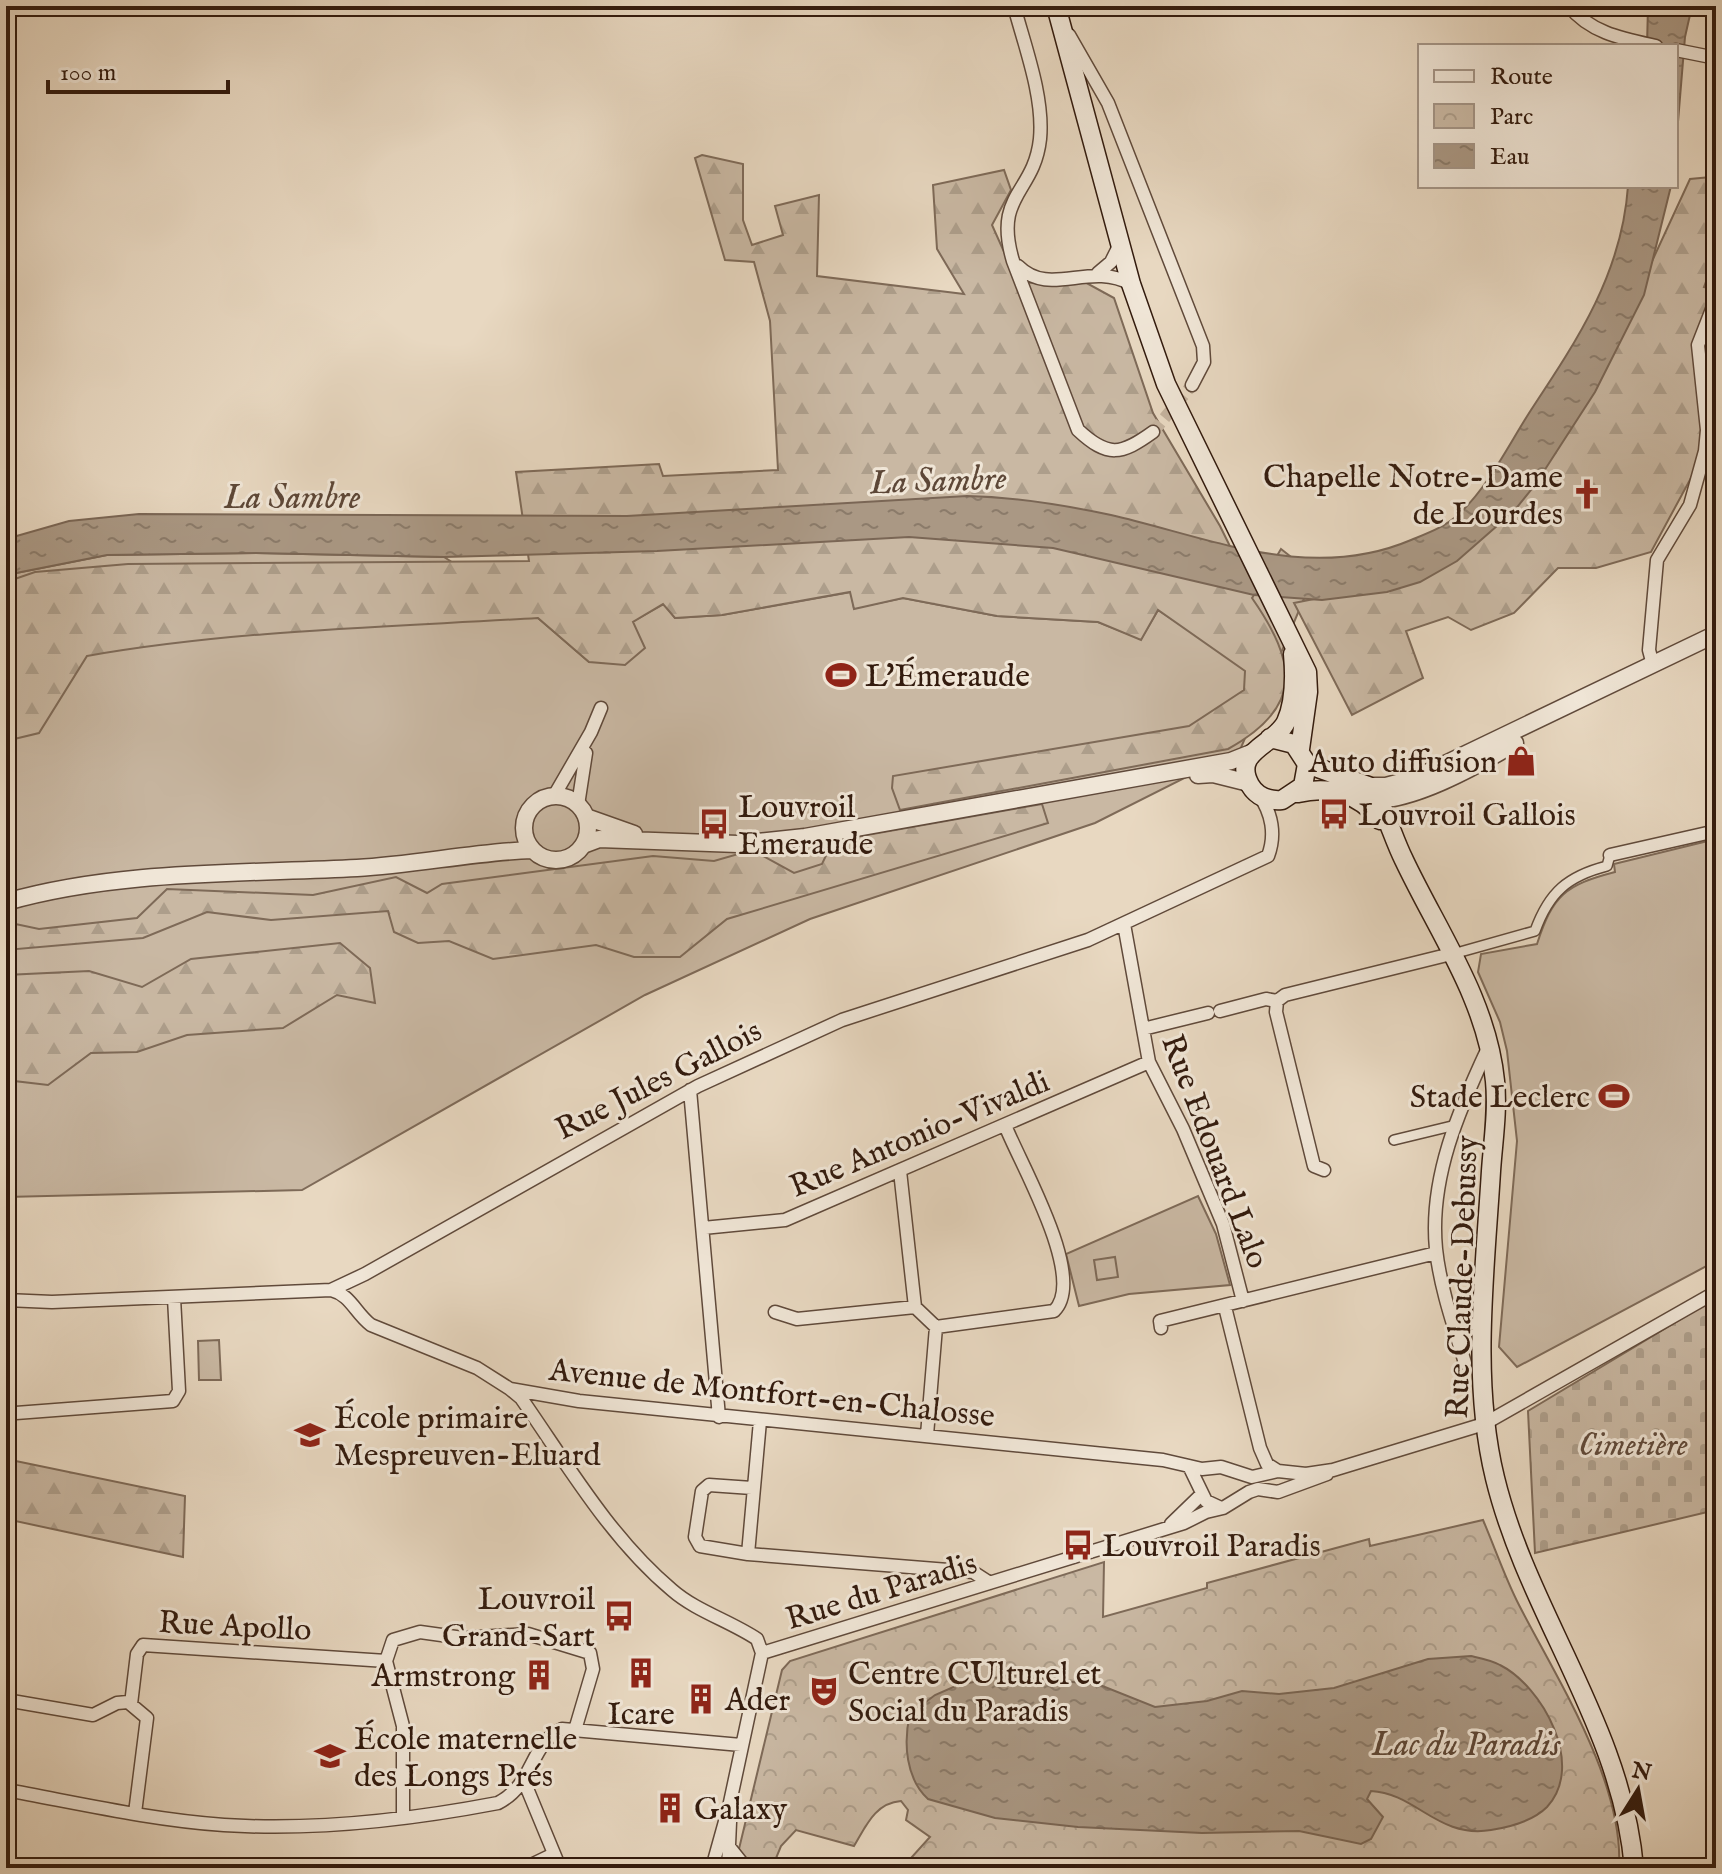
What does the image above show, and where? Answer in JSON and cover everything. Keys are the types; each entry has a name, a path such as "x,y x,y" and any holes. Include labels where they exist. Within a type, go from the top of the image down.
{"main road":[{"path":"1059,15 1131,284 1166,384 1233,528 1307,672 1306,779 1290,796"},
{"path":"1288,632 1294,666 1291,707 1285,723 1251,753 1246,767 1254,789 1290,796 1322,790 1367,794"},
{"path":"1270,738 1287,740 1304,757 1367,794"},
{"name":"Rue Claude-Debussy","path":"1367,794 1368,805 1399,850 1473,994 1490,1045 1497,1119 1485,1307 1484,1424 1495,1480 1517,1550 1594,1715 1614,1767 1627,1814 1634,1868"}],"street":[{"path":"1014,6 1038,105 1040,138 1036,157 1008,210 1005,233 1013,261 1078,430 1094,445 1115,451 1129,449 1153,432"},
{"path":"1569,6 1592,26 1647,44"},
{"path":"1059,15 1108,103 1203,346 1204,362 1192,385"},
{"path":"1678,50 1716,58"},
{"path":"1098,273 1111,262 1121,241"},
{"path":"1013,261 1029,277 1048,281 1098,273 1131,284"},
{"path":"1653,665 1649,650 1657,560 1690,505 1705,451 1707,430 1698,345 1716,299"},
{"path":"1367,794 1416,778 1716,634"},
{"path":"476,856 523,827 530,808 554,796 591,732 601,708"},
{"path":"1367,794 1397,797 1454,775 1513,744 1562,710"},
{"path":"583,845 587,836 580,777 591,732"},
{"path":"1454,775 1453,768 1516,732"},
{"path":"523,827 532,850 540,856 559,860 569,858 583,845 599,839 738,844 805,837 1101,785 1231,761 1251,753"},
{"path":"1101,785 1213,774 1254,789 1267,807 1272,831"},
{"path":"554,796 604,826 659,840"},
{"path":"1272,831 1290,796"},
{"name":"Rue Jules Gallois","path":"6,1300 52,1302 331,1290 690,1090 842,1020 1088,940 1124,924 1268,856 1272,831"},
{"path":"1143,1029 1266,999 1277,1001 1285,995 1535,931 1544,906 1559,887 1579,873 1607,866 1610,855 1716,831"},
{"path":"6,902 90,886 223,874 359,868 532,850"},
{"name":"Rue Edouard Lalo","path":"1124,924 1149,1062 1183,1129 1223,1224 1243,1301"},
{"path":"1277,1001 1276,1012 1314,1166 1324,1170"},
{"name":"Rue Claude-Debussy","path":"1465,1363 1436,1253 1436,1202 1456,1125 1490,1045"},
{"name":"Rue Antonio-Vivaldi","path":"703,1228 785,1220 1149,1062"},
{"path":"690,1090 719,1417"},
{"path":"936,1327 1054,1311 1062,1299 1064,1277 1055,1239 1005,1125"},
{"path":"1394,1140 1456,1125"},
{"path":"900,1171 915,1307 936,1327"},
{"path":"1161,1328 1160,1321 1436,1253"},
{"name":"Avenue de Montfort-en-Chalosse","path":"331,1290 343,1293 358,1315 371,1325 477,1368 510,1389 609,1406 1163,1460 1252,1477 1283,1472"},
{"path":"1283,1472 1333,1470 1484,1424 1716,1292"},
{"path":"6,1409 16,1413 173,1401 179,1391 174,1298"},
{"path":"775,1312 797,1319 915,1307"},
{"path":"1225,1307 1260,1448 1267,1464 1283,1472 1291,1481 1288,1489"},
{"path":"927,1435 936,1327"},
{"path":"510,1389 521,1398 614,1531 644,1565 675,1593 757,1639 762,1653"},
{"path":"748,1554 760,1421"},
{"path":"1239,1474 1255,1461 1260,1448"},
{"path":"1189,1466 1211,1506 1223,1508"},
{"name":"Rue du Paradis","path":"1166,1528 1201,1490 1203,1477 1214,1468"},
{"path":"1288,1489 1318,1480 1333,1470"},
{"path":"752,1488 709,1485 702,1491 695,1537 700,1546 709,1550 748,1554 973,1572 990,1583"},
{"name":"Rue du Paradis","path":"712,1868 729,1807 762,1653 1166,1528 1223,1508 1258,1489 1278,1492 1288,1489"},
{"path":"403,1817 403,1726 386,1661 393,1640 420,1632 463,1638 537,1635 590,1653 593,1669 575,1730"},
{"name":"Rue Apollo","path":"131,1704 137,1654 143,1645 386,1661"},
{"path":"6,1700 93,1715 117,1703 131,1704 147,1718 135,1813"},
{"path":"6,1790 135,1813 251,1826 368,1822 498,1803 515,1794 550,1734 562,1729 741,1745"},
{"path":"524,1781 560,1868"},
{"name":"Rue du Paradis","path":"728,1868 729,1807"},
{"path":"730,1848 746,1868"},
{"path":"525,1868 554,1854"}],"green space":[{"path":"702,155 743,164 743,220 752,245 783,235 775,206 819,195 817,276 964,294 937,249 933,185 1004,170 1011,190 992,225 1018,283 1083,281 1114,298 1153,413 1220,526 1254,595 1252,598 1278,643 1285,682 1281,700 1270,717 1253,733 1228,749 900,810 892,788 893,776 1189,726 1244,690 1245,671 1158,610 1141,640 1098,622 997,616 903,598 854,609 850,592 722,615 675,618 663,604 633,622 645,648 625,665 589,662 538,618 255,635 87,656 39,733 6,741 6,582 35,572 128,564 529,561 516,472 659,464 663,476 778,470 770,321 754,262 725,260 695,158"},
{"path":"1690,179 1716,179 1716,255 1704,287 1716,290 1716,487 1705,477 1692,476 1651,552 1596,568 1558,568 1514,613 1471,630 1448,617 1406,631 1423,678 1352,715 1294,603 1413,579 1623,324"},
{"path":"1281,549 1314,575 1240,750 1095,823 810,919 645,995 302,1190 6,1197 6,575 107,555 256,553 444,557 538,618 589,662 632,622 664,604 675,618 722,615 851,592 854,608 903,598 997,616 1098,622 1141,639 1158,610 1220,651"},
{"path":"1042,804 1048,823 727,919 680,957 634,957 596,945 493,959 449,941 418,943 394,932 388,911 271,920 207,912 143,938 6,950 6,922 39,929 137,918 167,889 313,895 396,877 427,893 442,884 653,856 714,861 752,850 794,873 822,864 833,841"},
{"name":"Stade Leclerc","path":"1716,839 1716,1261 1517,1367 1499,1347 1517,1141 1507,1051 1500,1022 1478,972 1481,954 1537,944 1549,914 1563,894 1584,882 1615,872 1614,864"},
{"path":"340,943 370,968 375,1003 337,995 283,1028 187,1035 137,1052 91,1053 48,1085 6,1080 6,975 89,971 142,987 191,959"},
{"path":"1198,1196 1216,1234 1230,1285 1129,1294 1079,1306 1066,1254"},
{"path":"1115,1257 1118,1277 1097,1280 1094,1260"},
{"name":"Cimetière","path":"1716,1298 1716,1510 1535,1553 1528,1411"},
{"path":"219,1340 221,1380 199,1380 198,1341"},
{"path":"6,1459 185,1496 183,1557 6,1519"},
{"path":"1483,1520 1514,1595 1569,1698 1600,1767 1618,1835 1619,1868 1012,1868 977,1860 975,1868 902,1868 930,1837 906,1820 908,1810 901,1801 878,1811 854,1846 796,1830 781,1846 772,1868 757,1868 738,1853 782,1670 790,1661 1104,1562 1103,1617 1207,1588 1207,1583 1369,1539 1370,1546"}],"water":[{"path":"1648,6 1692,6 1685,37 1678,122 1678,44 1647,44"},
{"path":"1628,188 1671,188 1644,295 1595,392 1535,485 1514,511 1457,561 1420,582 1387,592 1322,600 1254,595 1053,548 909,537 657,551 444,557 256,553 107,555 6,575 6,539 69,521 139,514 627,516 967,496 1021,500 1093,511 1261,552 1298,557 1336,557 1373,552 1411,540 1448,523 1470,503 1489,478 1581,331 1607,276 1624,218"},
{"name":"Lac du Paradis","path":"1471,1656 1500,1665 1531,1690 1554,1728 1560,1749 1562,1770 1558,1790 1547,1807 1528,1820 1498,1829 1472,1831 1456,1828 1401,1799 1371,1791 1367,1799 1383,1817 1371,1839 1361,1844 1299,1831 1202,1833 1078,1827 995,1818 928,1799 915,1781 908,1760 910,1714 935,1695 958,1685 1010,1675 1100,1685 1155,1707 1207,1701 1242,1691 1279,1694 1334,1688 1428,1659"}],"tunnel":[{"path":"1153,432 1192,385"}],"place":[{"name":"Chapelle Notre-Dame de Lourdes","path":"1587,494"},
{"name":"L'Émeraude","path":"841,675"},
{"name":"Auto diffusion","path":"1521,761"},
{"name":"Louvroil Gallois","path":"1334,814"},
{"name":"Louvroil Emeraude","path":"714,824"},
{"name":"Stade Leclerc","path":"1614,1096"},
{"name":"École primaire Mespreuven-Eluard","path":"310,1435"},
{"name":"Louvroil Paradis","path":"1078,1545"},
{"name":"Louvroil Grand-Sart","path":"619,1616"},
{"name":"Icare","path":"641,1673"},
{"name":"Armstrong","path":"539,1675"},
{"name":"Centre CUlturel et Social du Paradis","path":"824,1691"},
{"name":"Ader","path":"701,1699"},
{"name":"École maternelle des Longs Prés","path":"330,1756"},
{"name":"Galaxy","path":"670,1808"}],"water label":[{"name":"La Sambre","path":"938,479"},
{"name":"La Sambre","path":"292,496"}]}
